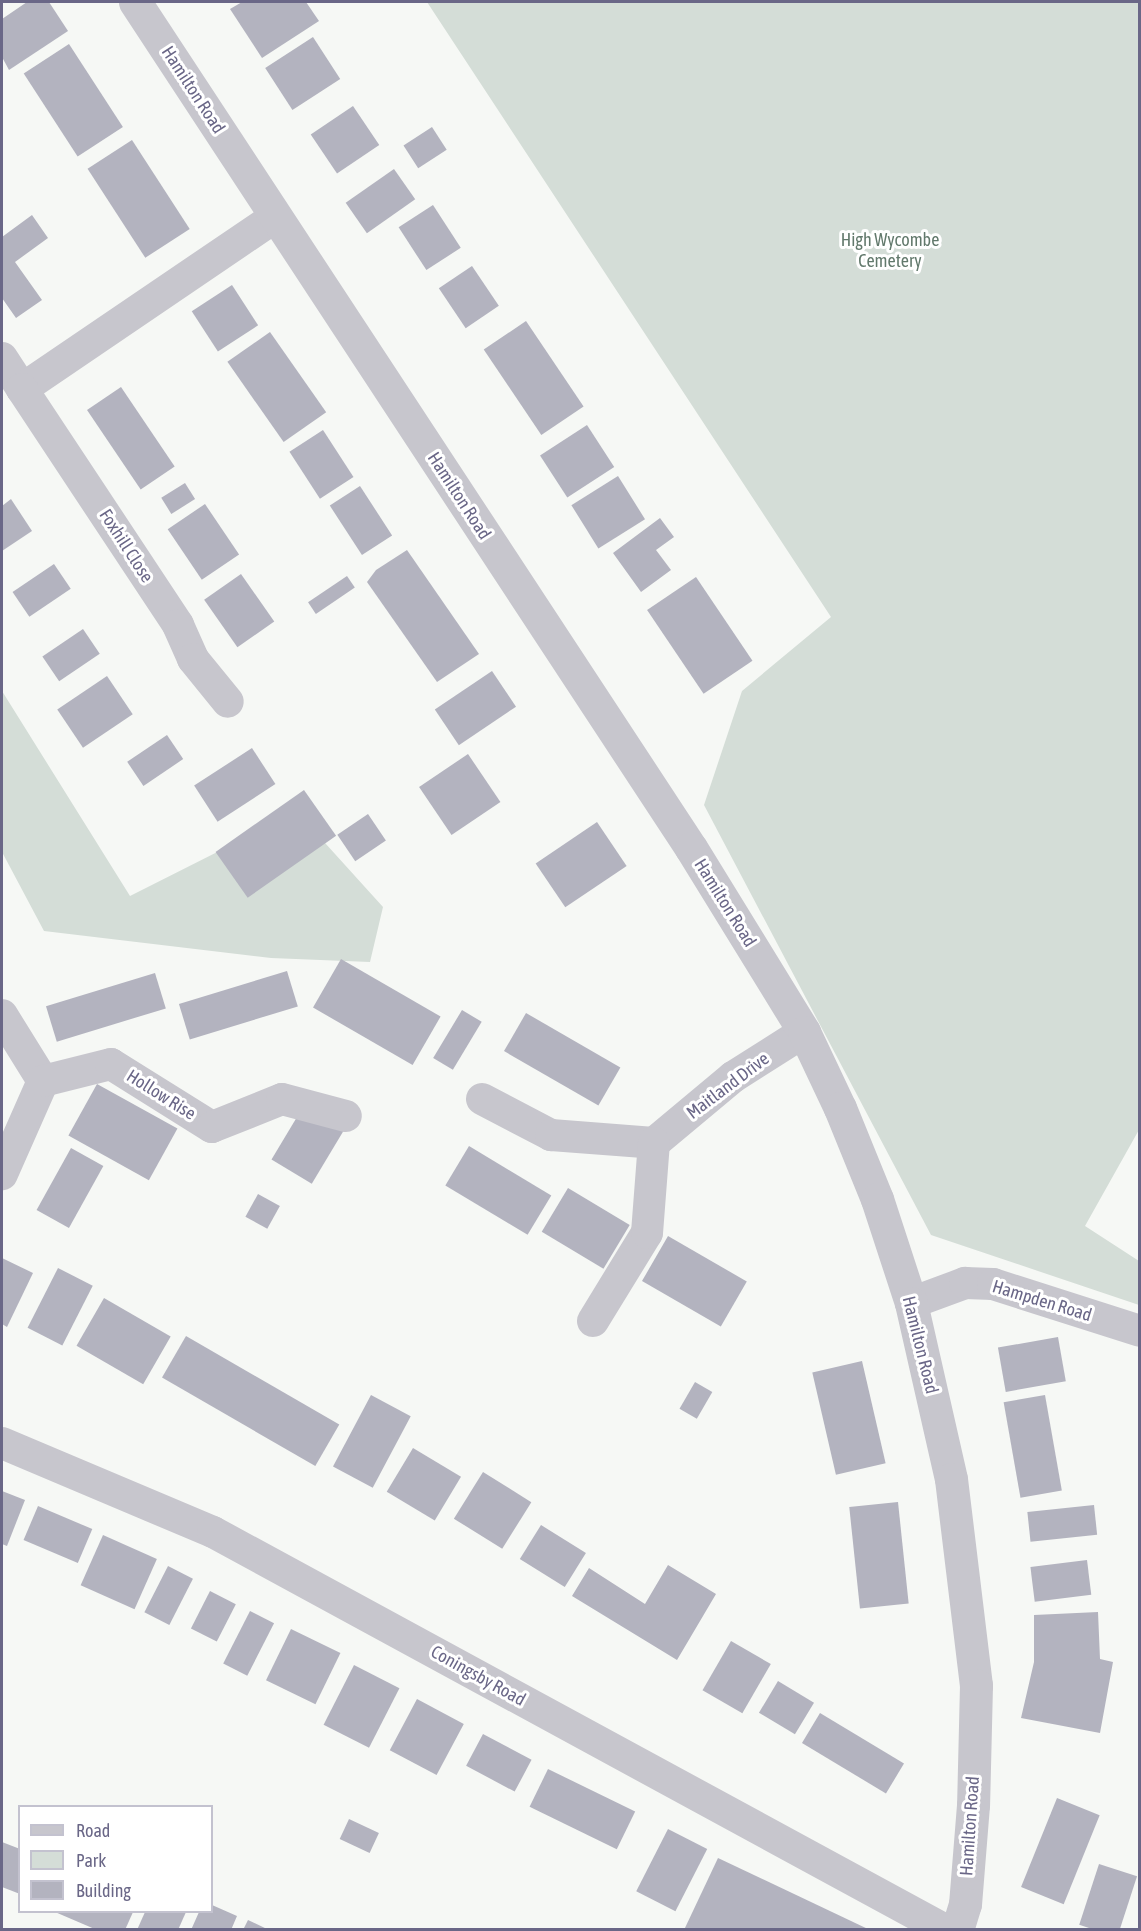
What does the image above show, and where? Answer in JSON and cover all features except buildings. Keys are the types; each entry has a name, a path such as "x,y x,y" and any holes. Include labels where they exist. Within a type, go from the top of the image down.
{"street":[{"name":"Hamilton Road","path":"135,2 691,848 804,1032 877,1199 911,1303 951,1479 976,1685 973,1805 965,1904 957,1929"},
{"path":"22,389 275,217"},
{"name":"Foxhill Close","path":"2,358 178,625 193,659 228,702"},
{"path":"2,1015 43,1081 2,1174"},
{"name":"Maitland Drive","path":"654,1143 733,1077 804,1032"},
{"name":"Hollow Rise","path":"43,1081 111,1064 213,1126 282,1099 346,1116"},
{"path":"483,1099 551,1135 654,1143 647,1233 593,1321"},
{"name":"Hampden Road","path":"911,1303 965,1283 993,1284 1140,1331"},
{"name":"Coningsby Road","path":"2,1443 213,1532 945,1929"}],"green space":[{"name":"High Wycombe Cemetery","path":"427,2 1139,2 1140,1128 1085,1226 1139,1261 1139,1305 931,1235 704,805 742,691 831,617"},
{"path":"2,691 130,896 297,812 383,907 370,962 271,958 44,931 2,852"}]}
